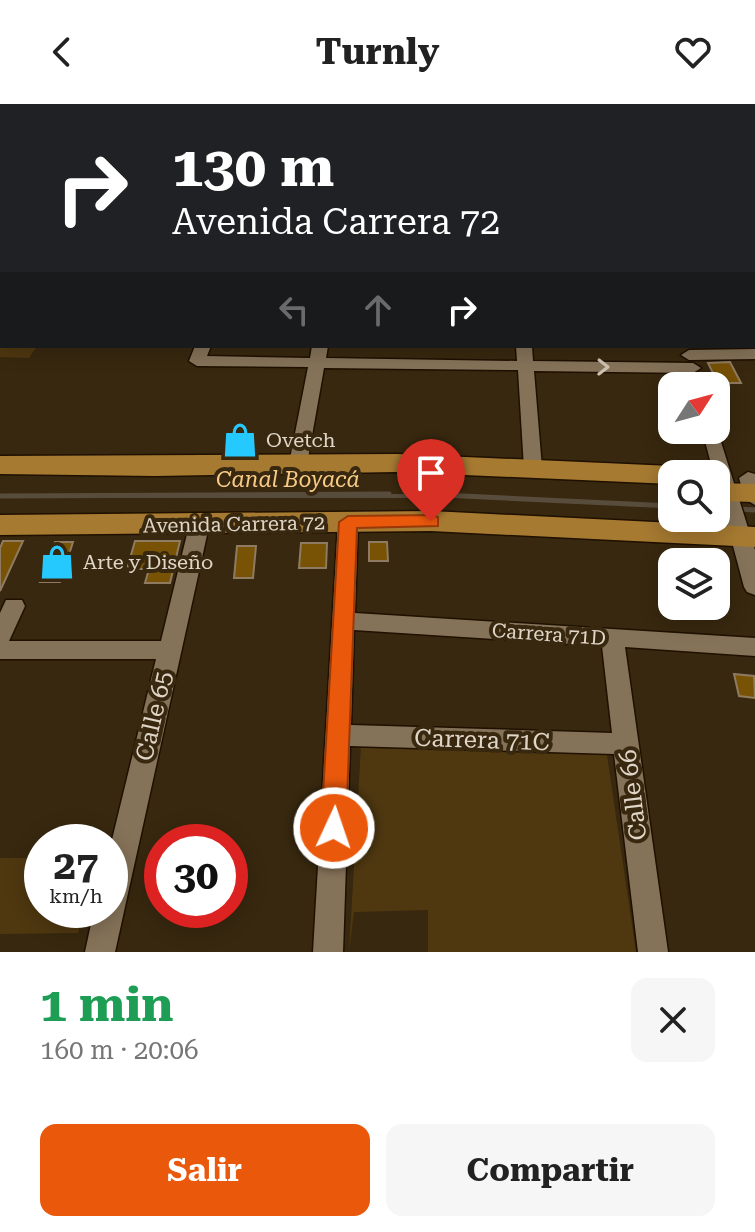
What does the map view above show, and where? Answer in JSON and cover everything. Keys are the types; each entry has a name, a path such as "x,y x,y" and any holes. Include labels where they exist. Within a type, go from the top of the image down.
{"highway":[{"path":"4,475 298,464 533,468 658,474"},
{"path":"108,481 155,467"},
{"path":"4,475 108,481 410,477 658,488"},
{"name":"Avenida Carrera 72","path":"0,525 491,523 740,500"},
{"name":"Avenida Carrera 72","path":"0,508 393,505 658,516"},
{"path":"36,508 70,526"}],"street":[{"path":"298,464 320,348"},
{"path":"524,348 533,468"},
{"path":"200,353 316,364 525,366 755,354"},
{"path":"717,444 740,500 755,587"},
{"path":"328,952 348,522"},
{"name":"Calle 65","path":"128,829 199,526"},
{"path":"0,637 14,606"},
{"name":"Carrera 71D","path":"343,621 755,647"},
{"name":"Calle 66","path":"612,638 653,952"},
{"path":"0,650 169,650"},
{"name":"Carrera 71C","path":"338,735 627,744"},
{"name":"Calle 65","path":"100,952 105,928"}],"shaded area":[{"path":"0,348 36,348 29,358 0,357"},
{"path":"362,729 605,742 636,952 428,952 428,910 354,912 349,952"},
{"path":"0,858 24,858 24,928 79,928 78,933 0,934"}],"building":[{"path":"730,362 741,383 730,383 730,372 712,372 708,363"},
{"path":"3,541 23,541 0,591 0,548"},
{"path":"135,541 180,541 170,583 145,583 149,569 127,569"},
{"name":"Arte y Diseño","path":"55,542 73,542 60,582 40,582"},
{"path":"369,542 387,542 388,561 369,561"},
{"path":"301,543 327,543 326,568 299,568"},
{"path":"237,546 256,546 253,578 234,578"},
{"path":"734,674 754,676 755,698 739,696"}],"waterway":[{"name":"Canal Boyacá","path":"389,494 0,496 464,496"},
{"name":"Canal Boyacá","path":"422,494 464,496"},
{"name":"Canal Boyacá","path":"464,496 658,505"},
{"name":"Canal Boyacá","path":"736,509 755,510"}],"place":[{"name":"Ovetch","path":"240,440"},
{"name":"Arte y Diseño","path":"57,562"}],"route":[{"path":"334,828 348,522 431,521"}]}
